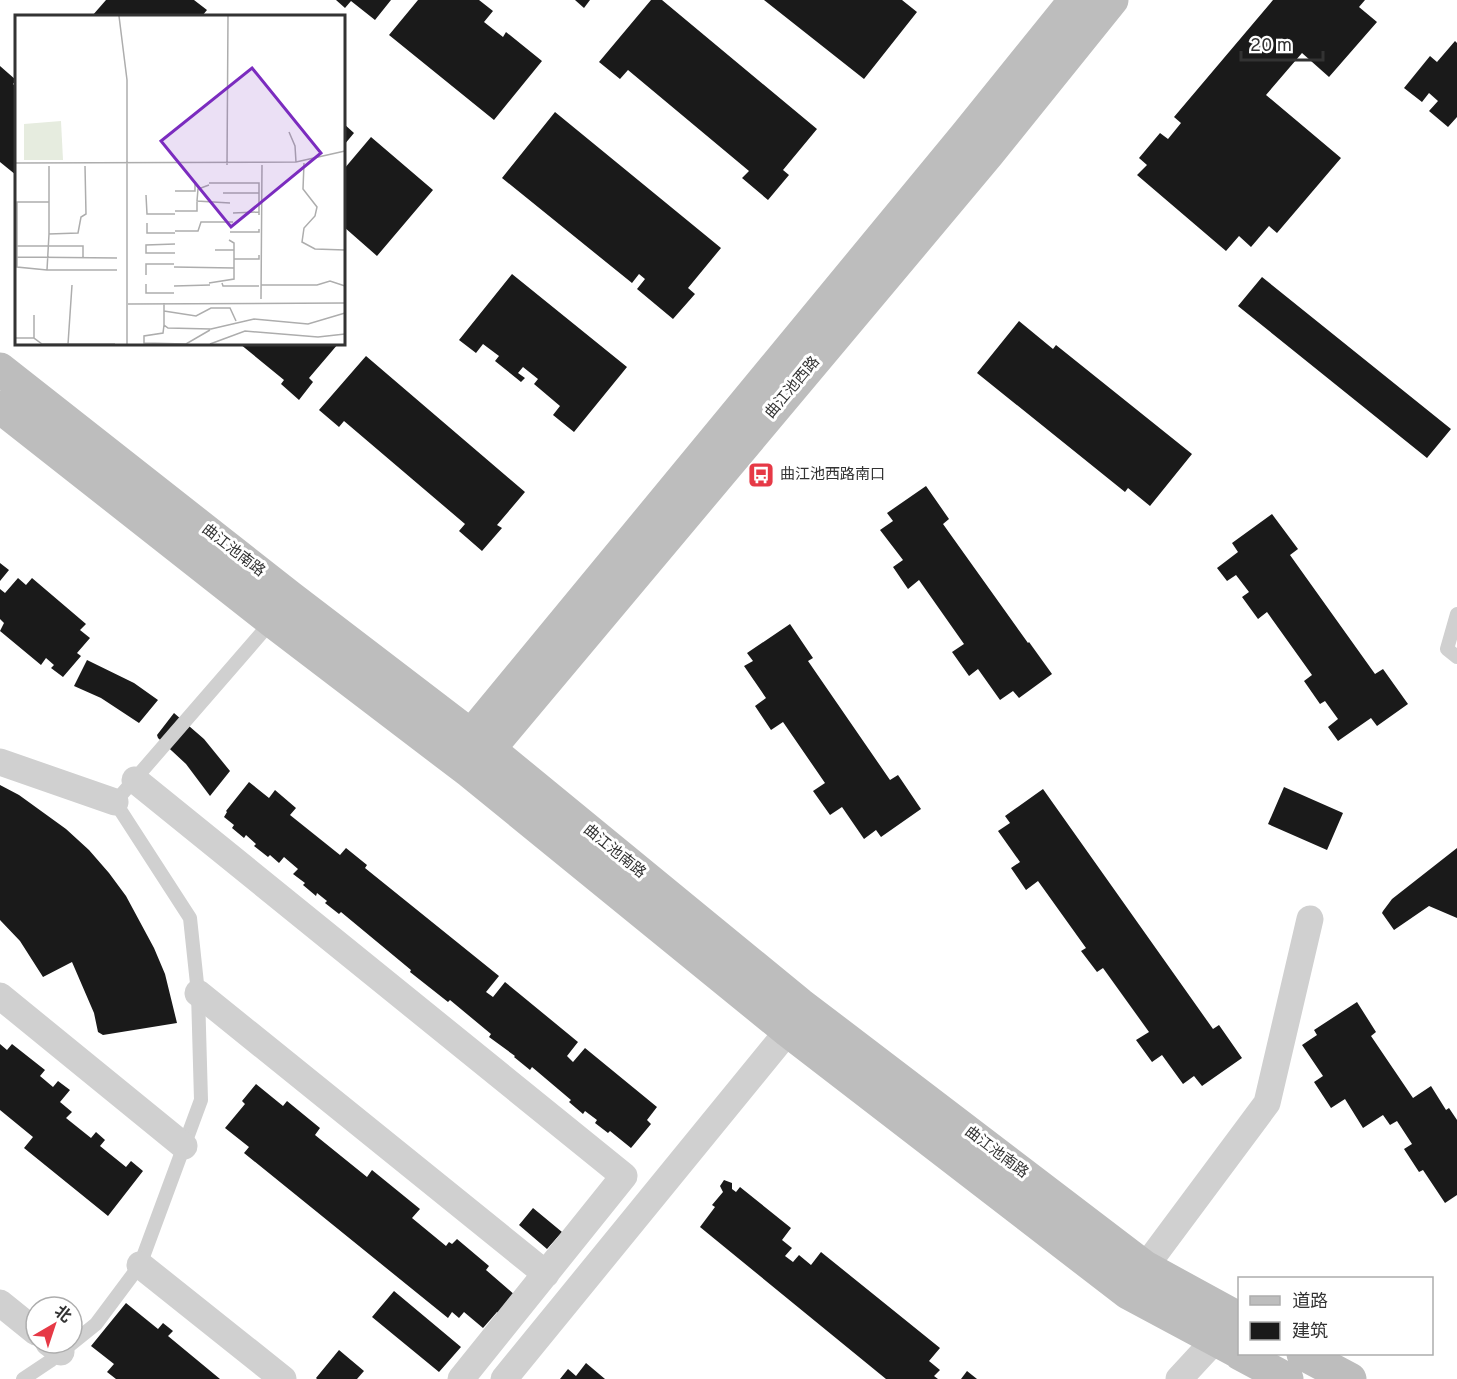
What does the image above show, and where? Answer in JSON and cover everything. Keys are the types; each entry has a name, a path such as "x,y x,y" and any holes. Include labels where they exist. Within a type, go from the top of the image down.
{"main road":[{"name":"曲江池西路","path":"470,754 1075,0"},
{"name":"曲江池西路","path":"470,754 988,154 1112,0"},
{"name":"曲江池南路","path":"0,369 470,754 788,1031 1128,1293 1232,1349"},
{"name":"曲江池南路","path":"0,407 272,621 470,754 1145,1267 1238,1318"},
{"name":"曲江池南路","path":"1243,1355 1287,1379"},
{"path":"1307,1355 1350,1379"}],"street":[{"path":"0,762 116,802"},
{"path":"135,780 624,1176 461,1379"},
{"path":"1145,1267 1266,1103 1310,919"},
{"path":"198,993 546,1274"},
{"path":"0,996 184,1146"},
{"path":"504,1379 788,1031"},
{"path":"140,1265 284,1379"},
{"path":"0,1303 24,1322"},
{"path":"1179,1379 1232,1349"}],"lane":[{"path":"1457,614 1447,649 1457,657"},
{"path":"84,1331 96,1324 140,1265 201,1100 198,993 190,918 116,802 272,621"},
{"path":"23,1379 48,1355"}],"building":[{"path":"106,0 194,0 207,10 203,15 93,15"},
{"path":"336,0 391,0 375,20 351,1 345,8"},
{"path":"418,0 479,0 493,11 484,22 503,37 506,32 542,61 494,120 389,35"},
{"path":"575,0 590,0 584,8"},
{"path":"651,0 662,0 817,129 783,170 789,175 768,200 742,178 749,171 628,70 620,79 599,62"},
{"path":"764,0 902,0 917,12 864,79"},
{"path":"1273,0 1365,0 1359,7 1377,22 1329,77 1302,53 1266,95 1341,158 1277,233 1269,226 1251,247 1239,236 1226,251 1137,175 1147,165 1139,158 1160,133 1168,139 1181,123 1174,117"},
{"path":"1455,41 1457,43 1457,117 1448,127 1429,111 1438,101 1429,93 1422,102 1404,88 1430,56 1437,62"},
{"path":"0,66 15,79 13,84 15,86 15,174 0,162"},
{"path":"555,112 721,248 688,288 695,294 673,319 637,289 645,279 639,274 632,283 502,178"},
{"path":"345,125 354,133 345,144"},
{"path":"371,137 433,190 377,256 345,228 345,168"},
{"path":"512,274 627,367 574,432 553,415 560,406 534,384 538,379 523,367 518,373 525,378 521,382 495,361 499,356 483,344 476,353 459,340"},
{"path":"1262,277 1451,429 1427,458 1238,306"},
{"path":"1019,321 1053,349 1056,345 1192,454 1150,506 1128,488 1125,492 977,373"},
{"path":"241,345 337,345 309,378 313,382 299,400 281,384 284,380"},
{"path":"366,356 525,492 497,525 502,528 482,551 459,531 465,524 344,421 339,427 319,410"},
{"path":"926,486 949,519 943,524 1052,674 1019,698 1013,691 1000,700 978,669 969,676 952,652 964,644 919,580 908,589 893,567 903,560 880,530 893,521 887,513"},
{"path":"1272,514 1298,549 1290,555 1375,674 1383,669 1408,704 1377,726 1371,718 1338,741 1328,727 1338,719 1325,701 1320,704 1304,681 1312,675 1267,612 1258,619 1242,597 1249,592 1236,575 1227,581 1217,568 1238,552 1232,543"},
{"path":"0,563 9,570 0,581"},
{"path":"18,578 26,585 32,578 86,624 80,630 90,638 77,653 81,656 63,677 51,668 54,665 46,658 41,665 0,631 4,623 0,619 0,589 5,593"},
{"path":"790,624 813,658 808,661 890,780 898,775 921,809 881,837 876,830 864,839 842,807 830,815 813,791 825,783 783,722 771,730 755,706 766,698 744,666 753,661 747,653"},
{"path":"87,660 134,683 158,700 139,723 101,698 74,686"},
{"path":"174,713 204,739 230,771 210,796 186,764 158,738 157,735"},
{"path":"249,782 269,798 275,790 296,808 290,815 340,855 346,848 367,865 365,868 499,976 486,992 493,997 505,982 578,1042 567,1056 573,1062 585,1048 657,1107 647,1120 651,1124 631,1148 610,1131 608,1133 595,1123 597,1120 585,1111 583,1114 569,1102 571,1100 532,1067 530,1070 489,1037 491,1034 450,1000 448,1002 410,972 411,970 341,912 339,914 325,903 327,901 317,893 316,896 293,874 298,869 284,857 279,863 270,855 268,857 254,846 256,844 246,835 244,838 232,828 234,825 224,817 226,811"},
{"path":"0,785 19,795 66,829 109,873 126,896 154,948 165,974 177,1023 103,1035 98,1032 94,1013 72,962 43,977 20,941 0,920"},
{"path":"1284,787 1343,813 1327,850 1268,824"},
{"path":"1043,789 1213,1029 1219,1025 1242,1058 1202,1086 1194,1076 1183,1084 1162,1055 1152,1062 1136,1040 1149,1032 1103,968 1097,972 1081,951 1086,948 1038,881 1026,890 1011,868 1020,862 998,831 1010,823 1005,816"},
{"path":"1457,848 1457,918 1429,906 1394,930 1382,913 1392,899"},
{"path":"1357,1002 1376,1032 1371,1036 1413,1098 1431,1086 1446,1110 1449,1108 1457,1120 1457,1195 1445,1203 1423,1170 1419,1172 1404,1149 1412,1144 1397,1121 1390,1125 1383,1115 1363,1128 1345,1099 1331,1108 1314,1082 1323,1076 1302,1045 1317,1035 1314,1030"},
{"path":"0,1044 7,1050 12,1044 45,1070 40,1076 53,1087 58,1081 70,1090 60,1102 72,1112 66,1118 91,1138 96,1132 105,1140 100,1146 126,1167 131,1161 143,1171 108,1216 24,1148 33,1137 0,1110"},
{"path":"256,1084 283,1106 287,1101 320,1128 315,1135 367,1177 372,1170 420,1209 412,1218 446,1246 457,1239 489,1266 486,1270 516,1296 500,1315 497,1312 483,1328 464,1312 459,1318 452,1312 448,1318 244,1153 249,1147 225,1128 245,1104 242,1101"},
{"path":"724,1180 732,1183 732,1189 736,1192 740,1187 791,1228 782,1240 792,1248 785,1256 793,1262 799,1255 811,1265 821,1252 940,1348 929,1361 940,1370 934,1376 938,1379 886,1379 700,1227 715,1207 712,1205 723,1192 720,1186"},
{"path":"533,1208 562,1232 547,1249 519,1225"},
{"path":"394,1291 461,1347 439,1372 372,1317"},
{"path":"126,1303 158,1329 163,1323 173,1331 168,1336 220,1379 116,1379 107,1372 114,1364 91,1346"},
{"path":"339,1350 364,1371 357,1379 317,1379 316,1378"},
{"path":"586,1363 605,1379 560,1379 568,1369 576,1376"},
{"path":"967,1371 977,1379 961,1379"}],"place":[{"name":"曲江池西路南口","path":"761,475"}]}
